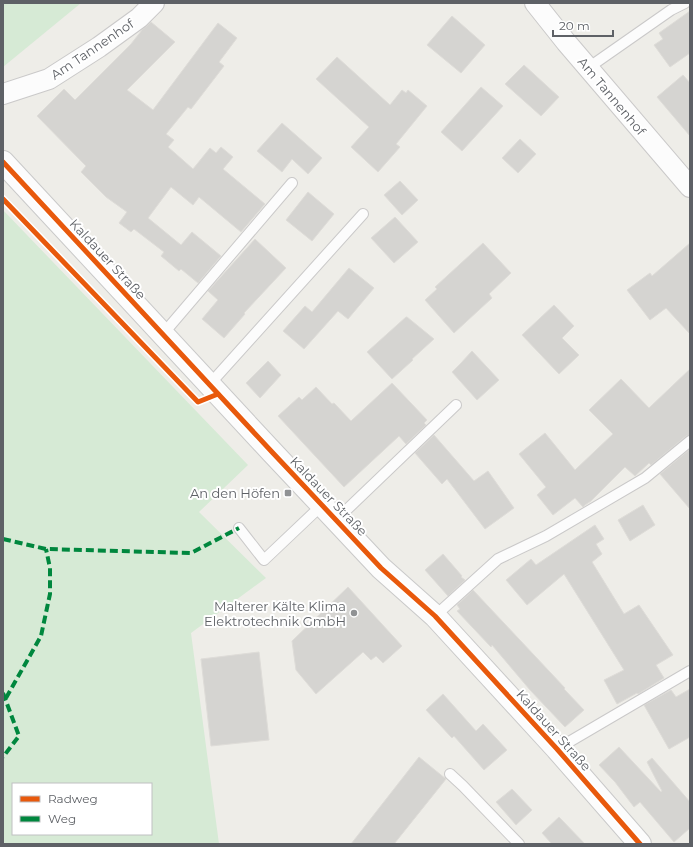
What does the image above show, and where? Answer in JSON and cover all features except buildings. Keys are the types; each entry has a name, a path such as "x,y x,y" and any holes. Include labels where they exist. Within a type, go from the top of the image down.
{"street":[{"name":"Am Tannenhof","path":"3,94 49,79 99,47 139,18 154,3"},
{"name":"Am Tannenhof","path":"535,3 588,68 690,187"},
{"name":"Kaldauer Straße","path":"3,162 381,568 435,616 557,749 640,844"}],"lane":[{"path":"588,68 671,10 685,3"},
{"path":"163,334 292,182"},
{"path":"209,385 363,214"},
{"path":"238,528 264,560 329,512 456,404"},
{"path":"435,616 498,559 546,536 645,478 690,441"},
{"path":"557,749 690,670"},
{"path":"450,774 519,844"}],"green space":[{"path":"3,3 81,3 3,67"},
{"path":"3,210 248,465 199,512 266,578 191,633 219,844 3,844"}],"marked path":[{"path":"3,539 46,549 191,553 239,528"},
{"path":"6,698 41,636 50,594 50,568 46,549"},
{"path":"3,693 19,736 3,757"}],"cycle path":[{"path":"3,162 381,568 435,616 557,749 640,844"},
{"path":"3,199 198,402 218,394"}],"place":[{"name":"An den Höfen","path":"288,493"},
{"name":"Malterer Kälte Klima Elektrotechnik GmbH","path":"354,613"}]}
